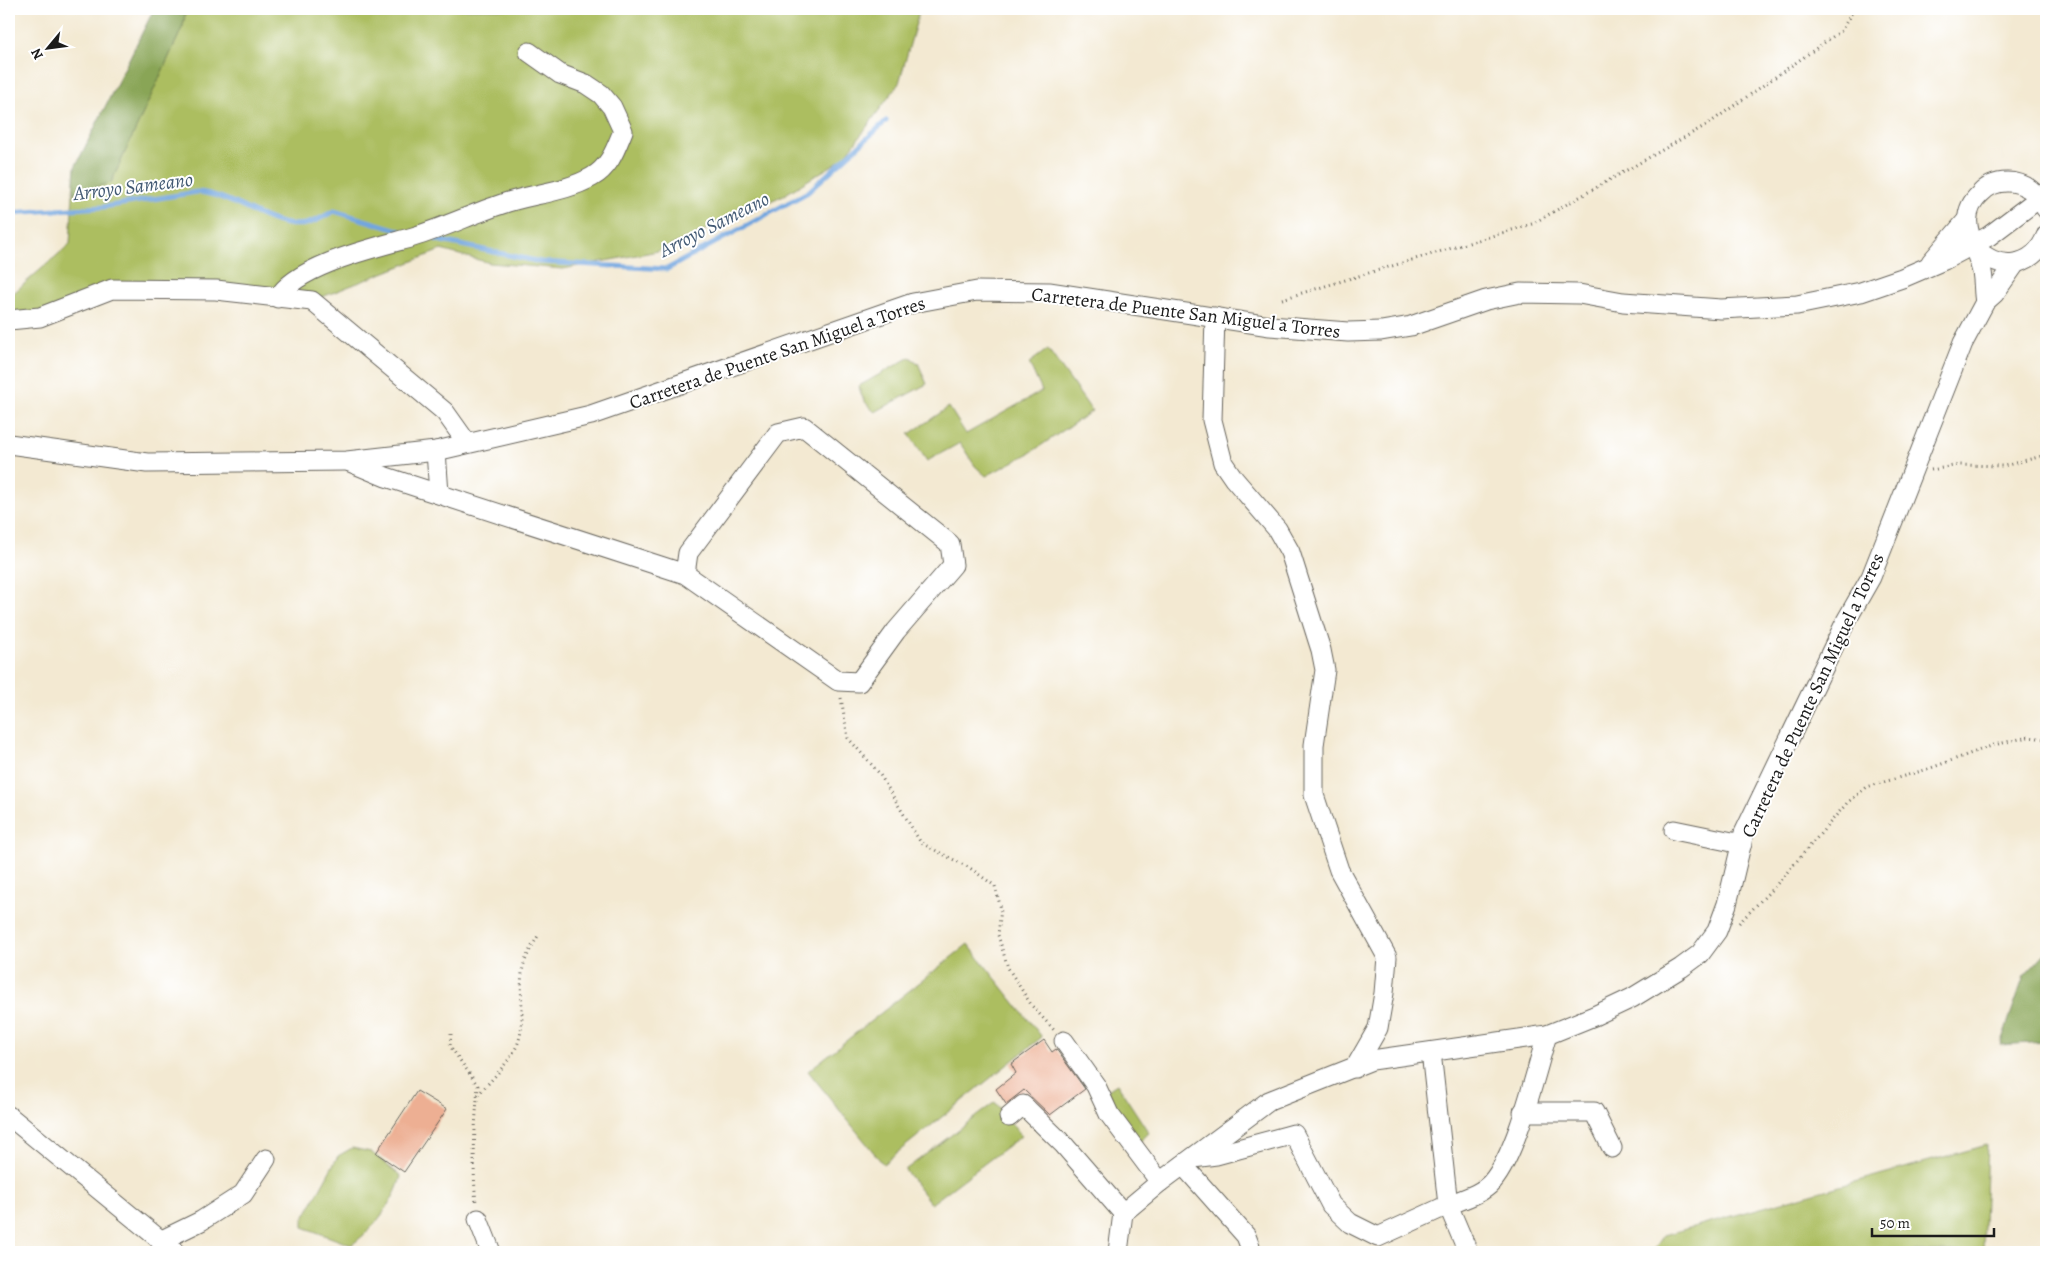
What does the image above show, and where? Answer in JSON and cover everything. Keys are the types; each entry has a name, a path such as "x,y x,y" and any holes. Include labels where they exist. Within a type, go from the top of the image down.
{"street":[{"path":"278,298 283,289 310,272 340,258 382,244 413,237 501,204 573,184 592,177 604,168 614,154 623,131 612,107 602,94 586,84 560,74 529,52"},
{"name":"Carretera de Puente San Miguel a Torres","path":"9,444 147,463 347,461 436,451 591,415 913,303 977,291 1049,292 1270,326 1348,332 1381,331 1411,326 1486,300 1520,293 1551,292 1674,307 1721,309 1776,308 1817,302 1861,292 1926,268 1973,245 2044,200 2022,185 2002,182 1993,185 1975,198 1969,209 1966,221 1926,268"},
{"path":"1966,221 1968,235 1982,270 1985,302"},
{"name":"Carretera de Puente San Miguel a Torres","path":"1123,1213 1160,1182 1268,1101 1372,1060 1547,1035 1632,998 1700,954 1717,931 1727,904 1742,844 1764,788 1871,577 1963,343 1985,302 1994,294 2014,264 2036,253 2046,236"},
{"path":"1973,245 1991,261 2002,264 2014,264"},
{"path":"1944,260 1982,270"},
{"path":"9,320 40,317 112,289 216,290 312,301 445,412 467,443"},
{"path":"1215,317 1212,420 1223,463 1234,479 1277,529 1290,552 1321,650 1325,670 1314,745 1314,795 1339,870 1387,956 1384,993 1378,1028 1355,1068"},
{"path":"347,461 439,494 685,574 838,681 859,682 896,631 953,565 950,544 804,427 778,433 688,553 685,574"},
{"path":"436,451 439,494"},
{"path":"1674,830 1742,844"},
{"path":"1252,1252 1246,1236 1187,1162 1294,1134 1331,1205 1350,1223 1378,1237 1474,1195 1492,1183 1511,1149 1547,1035"},
{"path":"1064,1041 1096,1086 1109,1114 1160,1182"},
{"path":"1431,1052 1448,1205 1468,1252"},
{"path":"1009,1118 1023,1105 1064,1145 1123,1213 1118,1252"},
{"path":"1523,1112 1594,1112 1612,1148"},
{"path":"9,1116 174,1252"},
{"path":"160,1240 202,1221 242,1194 266,1159"},
{"path":"478,1219 491,1252"}],"path":[{"path":"1282,299 1532,224 1708,124 1841,31 1854,9"},
{"path":"1913,472 1959,465 2004,466 2046,455"},
{"path":"838,681 848,738 879,773 921,843 970,868 995,886 1001,909 998,935 1008,968 1032,1006 1064,1041"},
{"path":"1735,928 1777,884 1847,803 1867,787 1928,769 1994,745 2028,737 2046,739"},
{"path":"477,1097 505,1063 519,1041 523,968 530,949 538,936"},
{"path":"451,1034 450,1046 475,1078 478,1086 473,1171 478,1219"}],"green space":[{"path":"154,9 186,9 183,26 111,183 73,193 75,167"},
{"path":"186,9 920,9 899,83 844,158 784,195 658,251 563,269 490,263 441,250 312,301 112,289 40,317 9,315 9,297 70,244 73,193 111,182 183,26"},
{"path":"1048,349 1092,411 1030,453 986,476 975,466 960,443 927,461 909,434 949,407 966,434 1042,391 1029,363"},
{"path":"910,357 918,363 927,384 875,412 864,401 859,386"},
{"path":"968,944 1042,1037 883,1164 808,1071"},
{"path":"2046,952 2046,1042 2000,1045 2024,976"},
{"path":"1117,1084 1149,1133 1134,1147 1100,1095"},
{"path":"995,1102 1021,1136 931,1204 905,1170"},
{"path":"1987,1145 1983,1252 1652,1252 1664,1235"},
{"path":"352,1148 371,1152 401,1176 394,1196 382,1215 367,1232 351,1245 303,1227 303,1220 338,1156"}],"building":[{"path":"1044,1040 1052,1052 1056,1049 1085,1089 1050,1115 1024,1090 1006,1104 996,1089 1016,1073 1011,1064"},
{"path":"417,1091 447,1109 404,1172 376,1153"}],"waterway":[{"name":"Arroyo Sameano","path":"437,240 541,262 667,269 808,192 886,121"},
{"name":"Arroyo Sameano","path":"9,213 103,207 197,192 211,194 279,222 293,225 306,224 334,211 398,230"}]}
